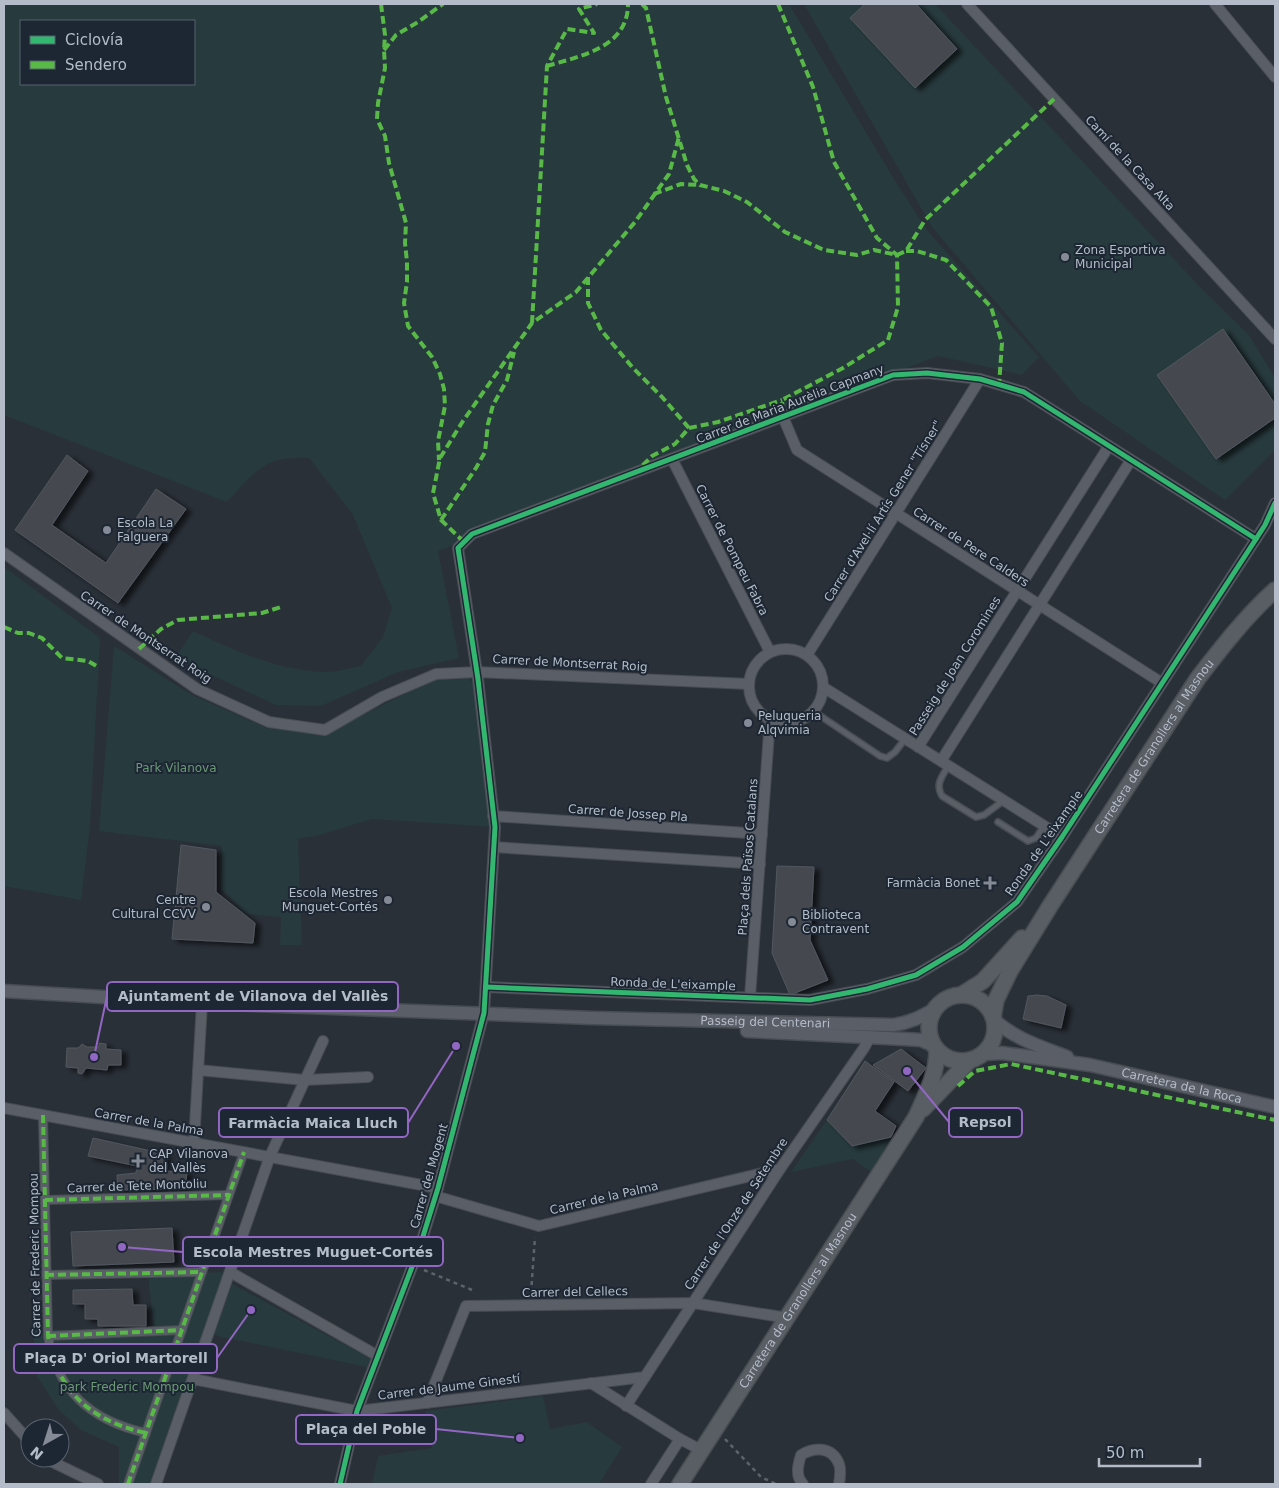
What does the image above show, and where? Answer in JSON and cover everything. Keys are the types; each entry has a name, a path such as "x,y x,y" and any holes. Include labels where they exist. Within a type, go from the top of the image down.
{"main road":[{"name":"Carretera de Granollers al Masnou","path":"994,1019 996,1000 1003,985 1045,913 1198,678 1243,622 1275,590"},
{"name":"Carretera de Granollers al Masnou","path":"961,994 982,981 1045,913"},
{"path":"961,994 983,1002 994,1019 995,1030 992,1043 977,1057 951,1059 944,1056 936,1048 929,1031 930,1023 935,1009 946,999 961,994"},
{"name":"Carretera de Granollers al Masnou","path":"680,1484 916,1117 934,1076 937,1062 936,1048"},
{"name":"Carretera de Granollers al Masnou","path":"916,1117 977,1057"}],"street":[{"name":"Camí de la Casa Alta","path":"967,4 1275,339"},
{"path":"1214,4 1275,77"},
{"name":"Carrer de Maria Aurèlia Capmany","path":"458,548 472,534 893,375 927,373 980,380 1024,392 1256,539"},
{"name":"Carrer d'Avel·lí Artís Gener \"Tísner\"","path":"807,655 980,380"},
{"name":"Carrer de Pere Calders","path":"783,417 797,450 1162,683"},
{"name":"Passeig de Joan Coromines","path":"918,747 1109,446"},
{"name":"Carrer de Pompeu Fabra","path":"672,459 770,652"},
{"path":"944,764 1039,606 1131,460"},
{"name":"Ronda de L'eixample","path":"486,987 810,1000 867,989 916,975 963,947 1017,902 1062,837 1256,539 1275,503"},
{"name":"Carrer del Mogent","path":"340,1484 357,1411 412,1266 436,1192 484,1013 494,847 493,816 477,672 458,548"},
{"name":"Carrer de Montserrat Roig","path":"4,553 197,689 269,722 325,730 382,697 436,674 477,672 749,684"},
{"path":"780,649 793,649 807,655 820,669 823,681 822,697 814,711 795,722 782,723 770,719 756,708 751,696 749,684 752,671 760,659 770,652 780,649"},
{"path":"823,687 1062,837"},
{"name":"Plaça dels Països Catalans","path":"750,997 770,719"},
{"name":"Carrer de Jossep Pla","path":"493,816 762,834"},
{"path":"494,847 760,864"},
{"name":"Passeig del Centenari","path":"4,991 202,1003 593,1018 893,1025 918,1018 935,1009"},
{"path":"194,1142 202,1003"},
{"name":"Passeig del Centenari","path":"593,1018 664,1027 921,1040 936,1048"},
{"name":"Carretera de la Roca","path":"994,1019 1012,1035 1090,1065"},
{"name":"Carrer de l'Onze de Setembre","path":"626,1406 780,1169 870,1038"},
{"path":"156,1484 270,1156 323,1041"},
{"name":"Carretera de la Roca","path":"977,1057 1002,1054 1090,1065 1275,1107"},
{"path":"198,1070 305,1080 368,1077"},
{"name":"Carrer de la Palma","path":"4,1108 270,1156 436,1192 539,1226 780,1169"},
{"name":"Carrer de Frederic Mompou","path":"43,1115 46,1275 50,1352 68,1390 78,1400 109,1421 146,1433"},
{"path":"128,1484 244,1152"},
{"name":"Carrer de Tete Montoliu","path":"45,1200 229,1195"},
{"path":"46,1275 202,1272"},
{"path":"230,1272 378,1356"},
{"name":"Carrer del Cellecs","path":"475,1306 693,1303 788,1318"},
{"path":"427,1403 466,1306 475,1306"},
{"path":"48,1336 182,1330"},
{"name":"Carrer de Jaume Ginestí","path":"193,1378 357,1411 645,1377"},
{"path":"591,1383 680,1439 701,1450"},
{"path":"4,1413 20,1431"},
{"path":"651,1484 680,1439"},
{"path":"802,1484 798,1479 798,1466 801,1455 810,1450 820,1448 832,1454 839,1463 839,1484"},
{"path":"65,1468 98,1484"}],"lane":[{"path":"814,711 880,756 887,758 895,752 905,739"},
{"path":"944,764 938,784 942,796 976,817 984,815 1003,801"},
{"path":"998,822 1028,842 1036,838 1044,826"}],"path":[{"path":"530,1305 536,1225"},
{"path":"412,1266 472,1290 475,1306"},
{"path":"715,1429 761,1477 776,1484"}],"green space":[{"path":"4,4 789,4 897,184 927,230 1039,357 1022,375 938,356 438,551 459,658 398,672 321,706 276,705 175,658 193,631 225,646 274,664 309,671 330,672 361,666 383,637 392,608 352,513 309,458 281,459 271,463 253,474 227,502 4,415"},
{"name":"Zona Esportiva Municipal","path":"804,4 935,4 1200,287 1249,335 1275,378 1275,450 1225,500 1080,401 932,227"},
{"path":"4,567 100,638 90,826 81,900 4,886"},
{"name":"Park Vilanova","path":"114,646 192,695 267,728 320,735 432,680 468,677 480,691 495,827 372,819 320,835 298,839 302,945 280,945 281,917 248,914 221,889 222,846 99,831"},
{"path":"827,1120 852,1146 897,1136 873,1173 853,1159 791,1172"},
{"name":"park Frederic Mompou","path":"230,1272 156,1484 119,1484 119,1447 81,1430 58,1409 37,1376 33,1329 154,1328 148,1274"},
{"path":"232,1284 371,1359 367,1367 213,1335"},
{"path":"543,1396 550,1429 587,1422 622,1447 599,1484 372,1484 378,1456 432,1448 425,1411"}],"building":[{"path":"865,4 916,4 957,49 915,88 850,18"},
{"path":"1223,329 1275,404 1275,418 1216,459 1157,375"},
{"path":"67,455 88,471 52,525 106,563 156,489 186,509 118,603 15,530"},
{"name":"Centre Cultural CCVV","path":"181,845 216,850 216,892 255,923 253,943 172,939"},
{"name":"Biblioteca Contravent","path":"777,866 814,867 810,940 828,980 790,995 772,953"},
{"path":"1028,996 1047,996 1066,1005 1061,1028 1023,1019"},
{"path":"99,1043 106,1044 106,1049 121,1050 121,1065 108,1065 107,1070 86,1068 82,1074 78,1073 78,1068 66,1067 67,1048 78,1048 82,1044 87,1047 99,1047"},
{"path":"901,1049 926,1068 908,1091 873,1065"},
{"path":"865,1061 894,1082 875,1111 896,1126 891,1137 852,1146 827,1120"},
{"name":"CAP Vilanova del Vallès","path":"93,1138 165,1154 163,1171 187,1172 185,1189 118,1190 117,1175 136,1173 137,1166 88,1156"},
{"path":"172,1228 174,1262 73,1266 71,1232"},
{"path":"132,1289 133,1305 146,1305 146,1326 98,1326 98,1319 85,1319 85,1304 73,1304 73,1290"}],"marked path":[{"path":"381,4 385,35 385,68 377,119 385,136 389,163 406,223 407,282 404,303 408,326 432,357 440,374 444,389 445,406 438,441 439,460"},
{"path":"384,50 396,35 443,4"},
{"path":"532,323 547,66 567,29 594,33 579,9 597,4"},
{"path":"547,66 587,54 611,40 620,31 626,19 628,4"},
{"path":"642,4 646,8 666,97 687,165 694,179 700,185 724,191 747,202 785,232 824,250 857,255 874,250 897,255 906,251 925,220 1054,99"},
{"path":"778,4 813,87 834,162 877,238 897,255 898,307 888,340 843,368 782,400 783,417"},
{"path":"464,542 441,520 433,493 440,458 463,421 532,323 576,292 635,222 669,174 679,137"},
{"path":"654,194 681,184 700,185"},
{"path":"906,251 917,251 946,260 991,307 1002,343 999,385"},
{"path":"588,277 588,303 601,330 633,368 689,428 675,444 652,456 641,467"},
{"path":"441,520 485,452 488,424 493,405 507,380 514,352"},
{"path":"689,428 718,422 782,400"},
{"path":"139,649 161,629 178,620 262,613 281,607"},
{"path":"4,627 18,633 29,633 42,638 62,658 88,661 98,667"},
{"path":"958,1086 975,1071 1011,1064 1275,1120"},
{"path":"43,1115 48,1336 53,1356 60,1373 80,1401 109,1421 146,1433"},
{"path":"128,1484 244,1152"},
{"path":"45,1200 229,1195"},
{"path":"46,1275 202,1272"},
{"path":"48,1336 182,1330"}],"cycle path":[{"path":"340,1484 357,1411 420,1246 438,1188 484,1013 495,827 478,679 458,548 472,534 893,375 927,373 980,379 1024,392 1256,539"},
{"path":"486,987 810,1000 867,989 916,975 963,947 1017,902 1062,837 1256,539 1275,503"}],"place":[{"name":"Zona Esportiva Municipal","path":"1065,257"},
{"name":"Escola La Falguera","path":"107,530"},
{"name":"Peluqueria Alqvimia","path":"748,723"},
{"name":"Farmàcia Bonet","path":"990,883"},
{"name":"Escola Mestres Munguet-Cortés","path":"388,900"},
{"name":"Centre Cultural CCVV","path":"206,907"},
{"name":"Biblioteca Contravent","path":"792,922"},
{"name":"Farmàcia Maica Lluch","path":"456,1046"},
{"name":"Ajuntament de Vilanova del Vallès","path":"94,1057"},
{"name":"Repsol","path":"907,1071"},
{"name":"CAP Vilanova del Vallès","path":"138,1161"},
{"name":"Escola Mestres Muguet-Cortés","path":"122,1247"},
{"name":"Plaça D' Oriol Martorell","path":"251,1310"},
{"name":"Plaça del Poble","path":"520,1438"}]}
